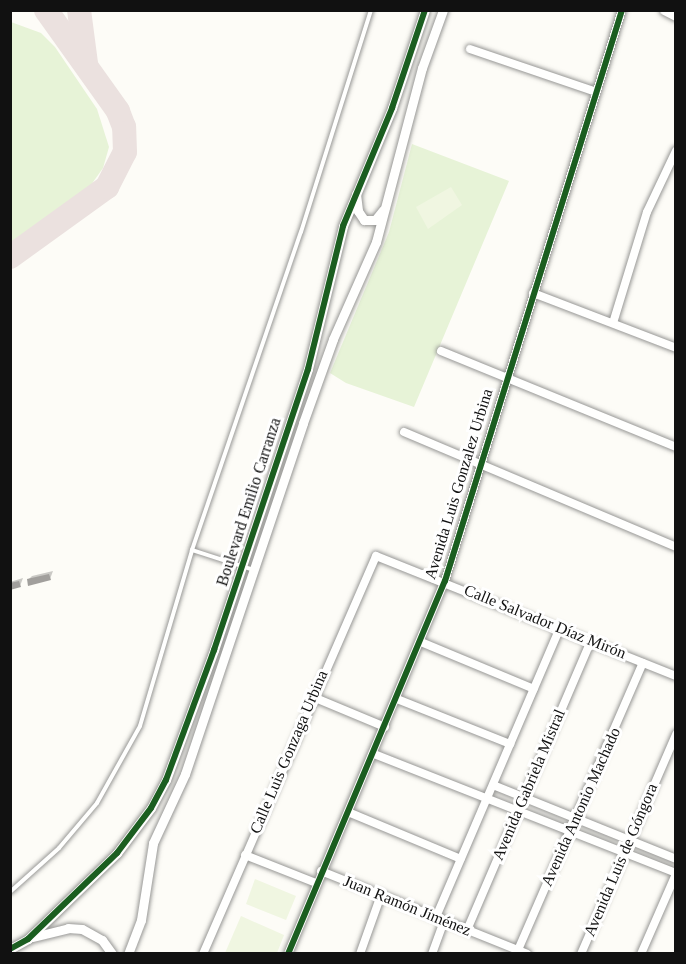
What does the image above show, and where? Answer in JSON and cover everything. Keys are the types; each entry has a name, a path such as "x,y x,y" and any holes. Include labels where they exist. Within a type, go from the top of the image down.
{"street":[{"name":"Boulevard Emilio Carranza","path":"10,949 28,939 95,877 152,808 178,751 243,566 308,369 343,226 392,108 425,10"},
{"name":"Boulevard Emilio Carranza","path":"128,954 141,920 153,843 195,748 333,339 369,260 390,199 408,116 443,10"},
{"name":"Avenida Luis Gonzalez Urbina","path":"288,954 445,581 506,378 622,10"},
{"path":"664,10 675,16"},
{"path":"470,49 596,92"},
{"path":"613,323 647,212 675,151"},
{"path":"356,192 358,211 370,222 380,216 390,199"},
{"path":"533,294 675,348"},
{"path":"441,351 675,447"},
{"path":"404,432 675,548"},
{"name":"Calle Salvador Díaz Mirón","path":"380,555 675,676"},
{"name":"Calle Luis Gonzaga Urbina","path":"203,954 372,560 380,555"},
{"path":"432,954 440,919 461,859 560,628"},
{"name":"Avenida Gabriela Mistral","path":"467,930 591,641"},
{"path":"421,642 534,689"},
{"name":"Avenida Antonio Machado","path":"518,950 643,663"},
{"path":"313,697 385,727"},
{"path":"397,699 510,744"},
{"name":"Avenida Luis de Góngora","path":"581,954 675,735"},
{"path":"374,754 675,874 641,954"},
{"path":"493,785 675,859"},
{"path":"348,812 461,859"},
{"path":"245,855 316,883"},
{"name":"Juan Ramón Jiménez","path":"321,871 527,954"},
{"path":"360,954 381,896"},
{"path":"28,939 49,931 82,929 102,940 112,954"},
{"path":"499,954 502,944"}],"lane":[{"path":"10,892 59,848 97,803 122,764 140,726 192,550 297,243 371,10"},
{"path":"192,550 254,570"}],"green space":[{"path":"11,22 41,33 55,47 97,109 109,147 103,168 91,185 11,247"},
{"path":"412,144 509,181 414,407 346,383 330,373 389,232"},
{"path":"451,187 462,205 428,229 416,207"},
{"path":"255,879 296,896 286,920 246,904"},
{"path":"241,916 284,935 277,953 225,953"}],"building":[{"path":"49,574 51,580 28,586 27,579"},
{"path":"19,581 21,587 10,590 10,583"}],"taxiway":[{"path":"10,257 107,187 125,152 124,127 118,111 46,10"},
{"path":"79,10 86,63"}],"cycle path":[{"path":"10,949 28,939 117,853 151,808 166,780 214,650 308,369 343,226 392,108 425,10"},
{"path":"288,954 445,581 622,10"}]}
